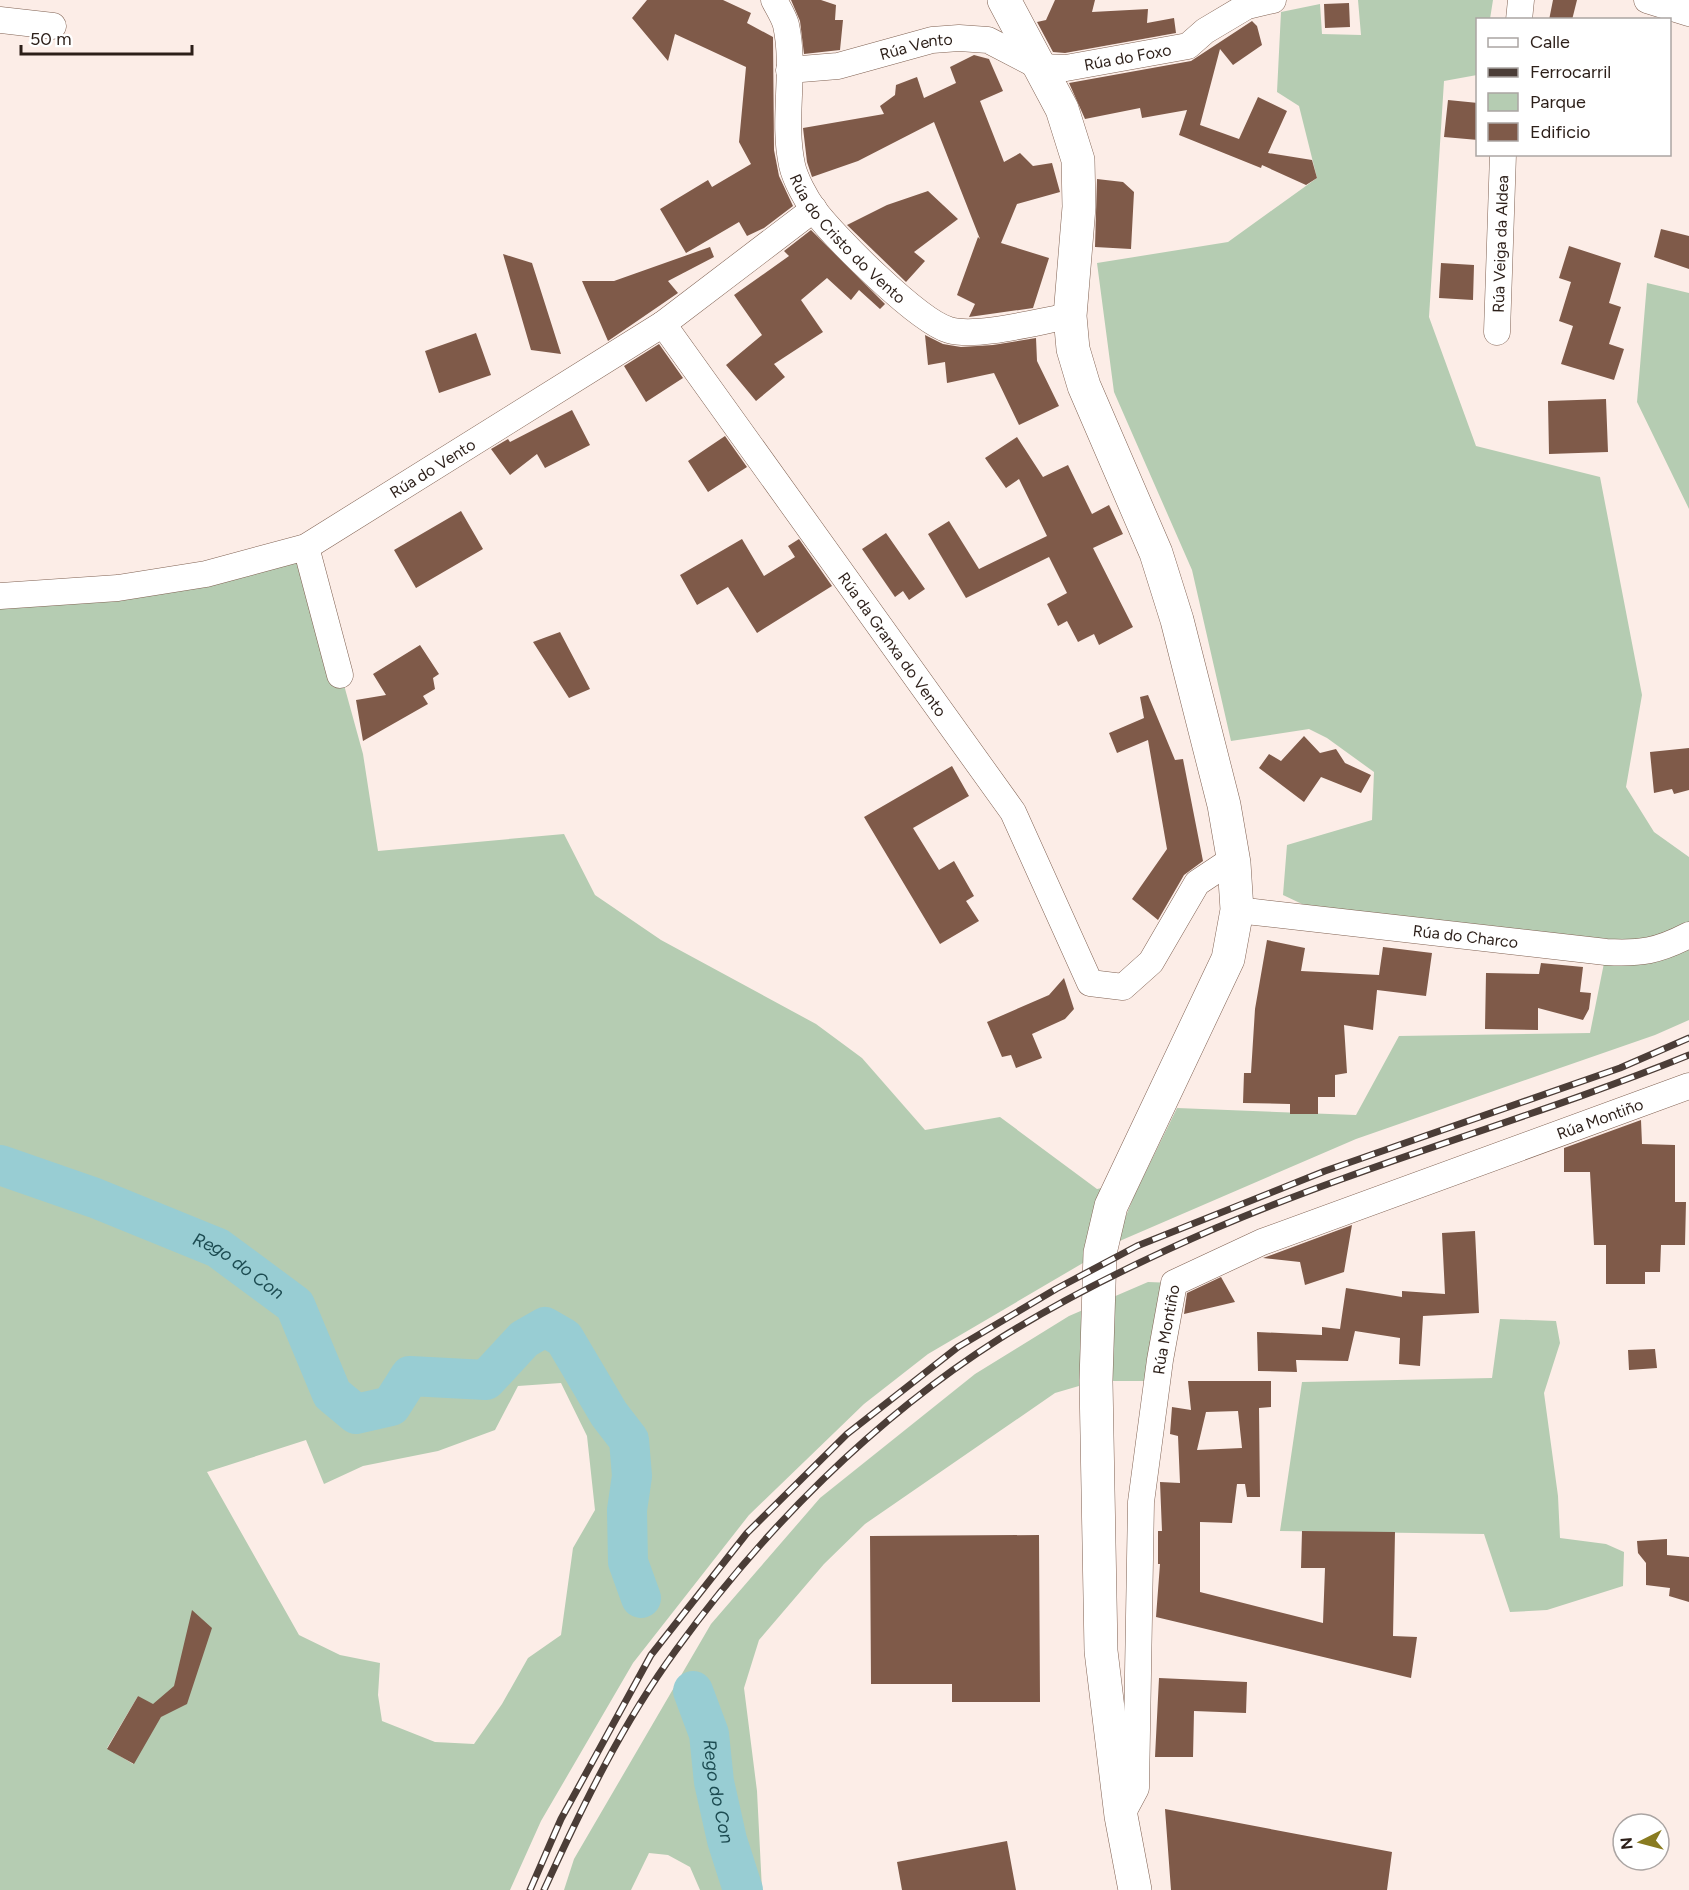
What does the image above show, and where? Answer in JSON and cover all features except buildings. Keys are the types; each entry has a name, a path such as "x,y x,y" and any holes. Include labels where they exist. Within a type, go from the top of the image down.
{"main road":[{"path":"1004,0 1062,109 1078,160 1078,207 1071,316 1073,349 1084,386 1128,482 1156,553 1177,620 1224,805 1233,859 1237,910 1228,959 1111,1206 1100,1253 1096,1382 1101,1652 1121,1816 1135,1890"}],"street":[{"name":"Rúa do Cristo do Vento","path":"774,0 786,24 789,70 787,122 792,167 814,209 845,245 925,319 949,330 970,333 1071,316"},
{"name":"Rúa do Foxo","path":"1040,67 1066,68 1188,46 1205,32 1247,6 1274,0"},
{"path":"1519,18 1521,0"},
{"path":"1647,0 1689,13"},
{"path":"0,20 53,26"},
{"name":"Rúa Vento","path":"789,70 838,66 923,42 959,38 987,40 1040,67"},
{"name":"Rúa Veiga da Aldea","path":"1497,332 1503,156"},
{"name":"Rúa do Vento","path":"0,596 118,588 206,574 306,547 663,324 814,209"},
{"name":"Rúa da Granxa do Vento","path":"663,324 1013,812 1090,983 1123,987 1151,962 1197,883 1233,859"},
{"path":"306,547 340,675"},
{"name":"Rúa do Charco","path":"1237,910 1606,952 1636,953 1662,949 1689,935"},
{"name":"Rúa Montiño","path":"1121,1816 1136,1788 1141,1502 1174,1283 1262,1242 1689,1086"}],"green space":[{"path":"1358,0 1493,0 1490,18 1476,18 1476,75 1444,81 1429,317 1476,446 1600,477 1642,695 1626,787 1654,832 1689,857 1689,1020 1655,1035 1356,1139 1115,1243 1134,1196 1177,1108 1356,1115 1399,1036 1590,1033 1606,953 1338,921 1283,895 1287,845 1372,820 1374,772 1327,738 1309,729 1231,741 1192,570 1114,392 1097,263 1228,242 1317,178 1299,106 1277,92 1281,12 1320,4 1322,34 1361,35"},
{"path":"1647,283 1689,293 1689,509 1637,402"},
{"path":"306,547 363,754 378,851 564,834 595,895 661,940 816,1024 862,1058 925,1130 1000,1117 1097,1189 1121,1184 1100,1253 928,1354 864,1404 749,1515 633,1663 541,1821 510,1890 0,1890 0,596","holes":["561,1383 587,1436 595,1510 573,1548 561,1635 528,1658 502,1704 474,1744 435,1742 382,1721 378,1695 380,1663 340,1655 299,1635 207,1472 306,1440 324,1484 363,1466 438,1451 495,1430 518,1386","138,1696 157,1722 133,1764 107,1748"]},
{"path":"1148,1282 1174,1283 1157,1381 1096,1381 1055,1393 865,1524 824,1564 759,1640 744,1688 757,1791 762,1890 700,1890 690,1867 668,1855 649,1853 631,1890 564,1890 574,1859 711,1624 820,1498 975,1374 1069,1316"},
{"path":"1500,1319 1556,1321 1560,1343 1544,1393 1558,1496 1560,1538 1606,1544 1624,1552 1623,1586 1547,1610 1510,1612 1484,1534 1280,1531 1302,1382 1492,1378"}],"waterway":[{"name":"Rego do Con","path":"0,1165 95,1198 218,1248 295,1305 332,1394 356,1414 391,1406 410,1376 486,1380 524,1339 545,1327 564,1338 609,1414 629,1440 632,1476 627,1510 628,1562 641,1598"},
{"name":"Rego do Con","path":"693,1691 709,1734 714,1782 727,1840 743,1890"}],"railway":[{"path":"530,1890 561,1819 651,1655 747,1533 847,1434 958,1347 1056,1289 1137,1246 1325,1171 1620,1068 1689,1038"},
{"path":"544,1890 588,1797 638,1707 656,1678 710,1605 745,1562 823,1480 864,1441 953,1370 999,1339 1078,1293 1216,1228 1334,1182 1631,1078 1689,1055"}]}
